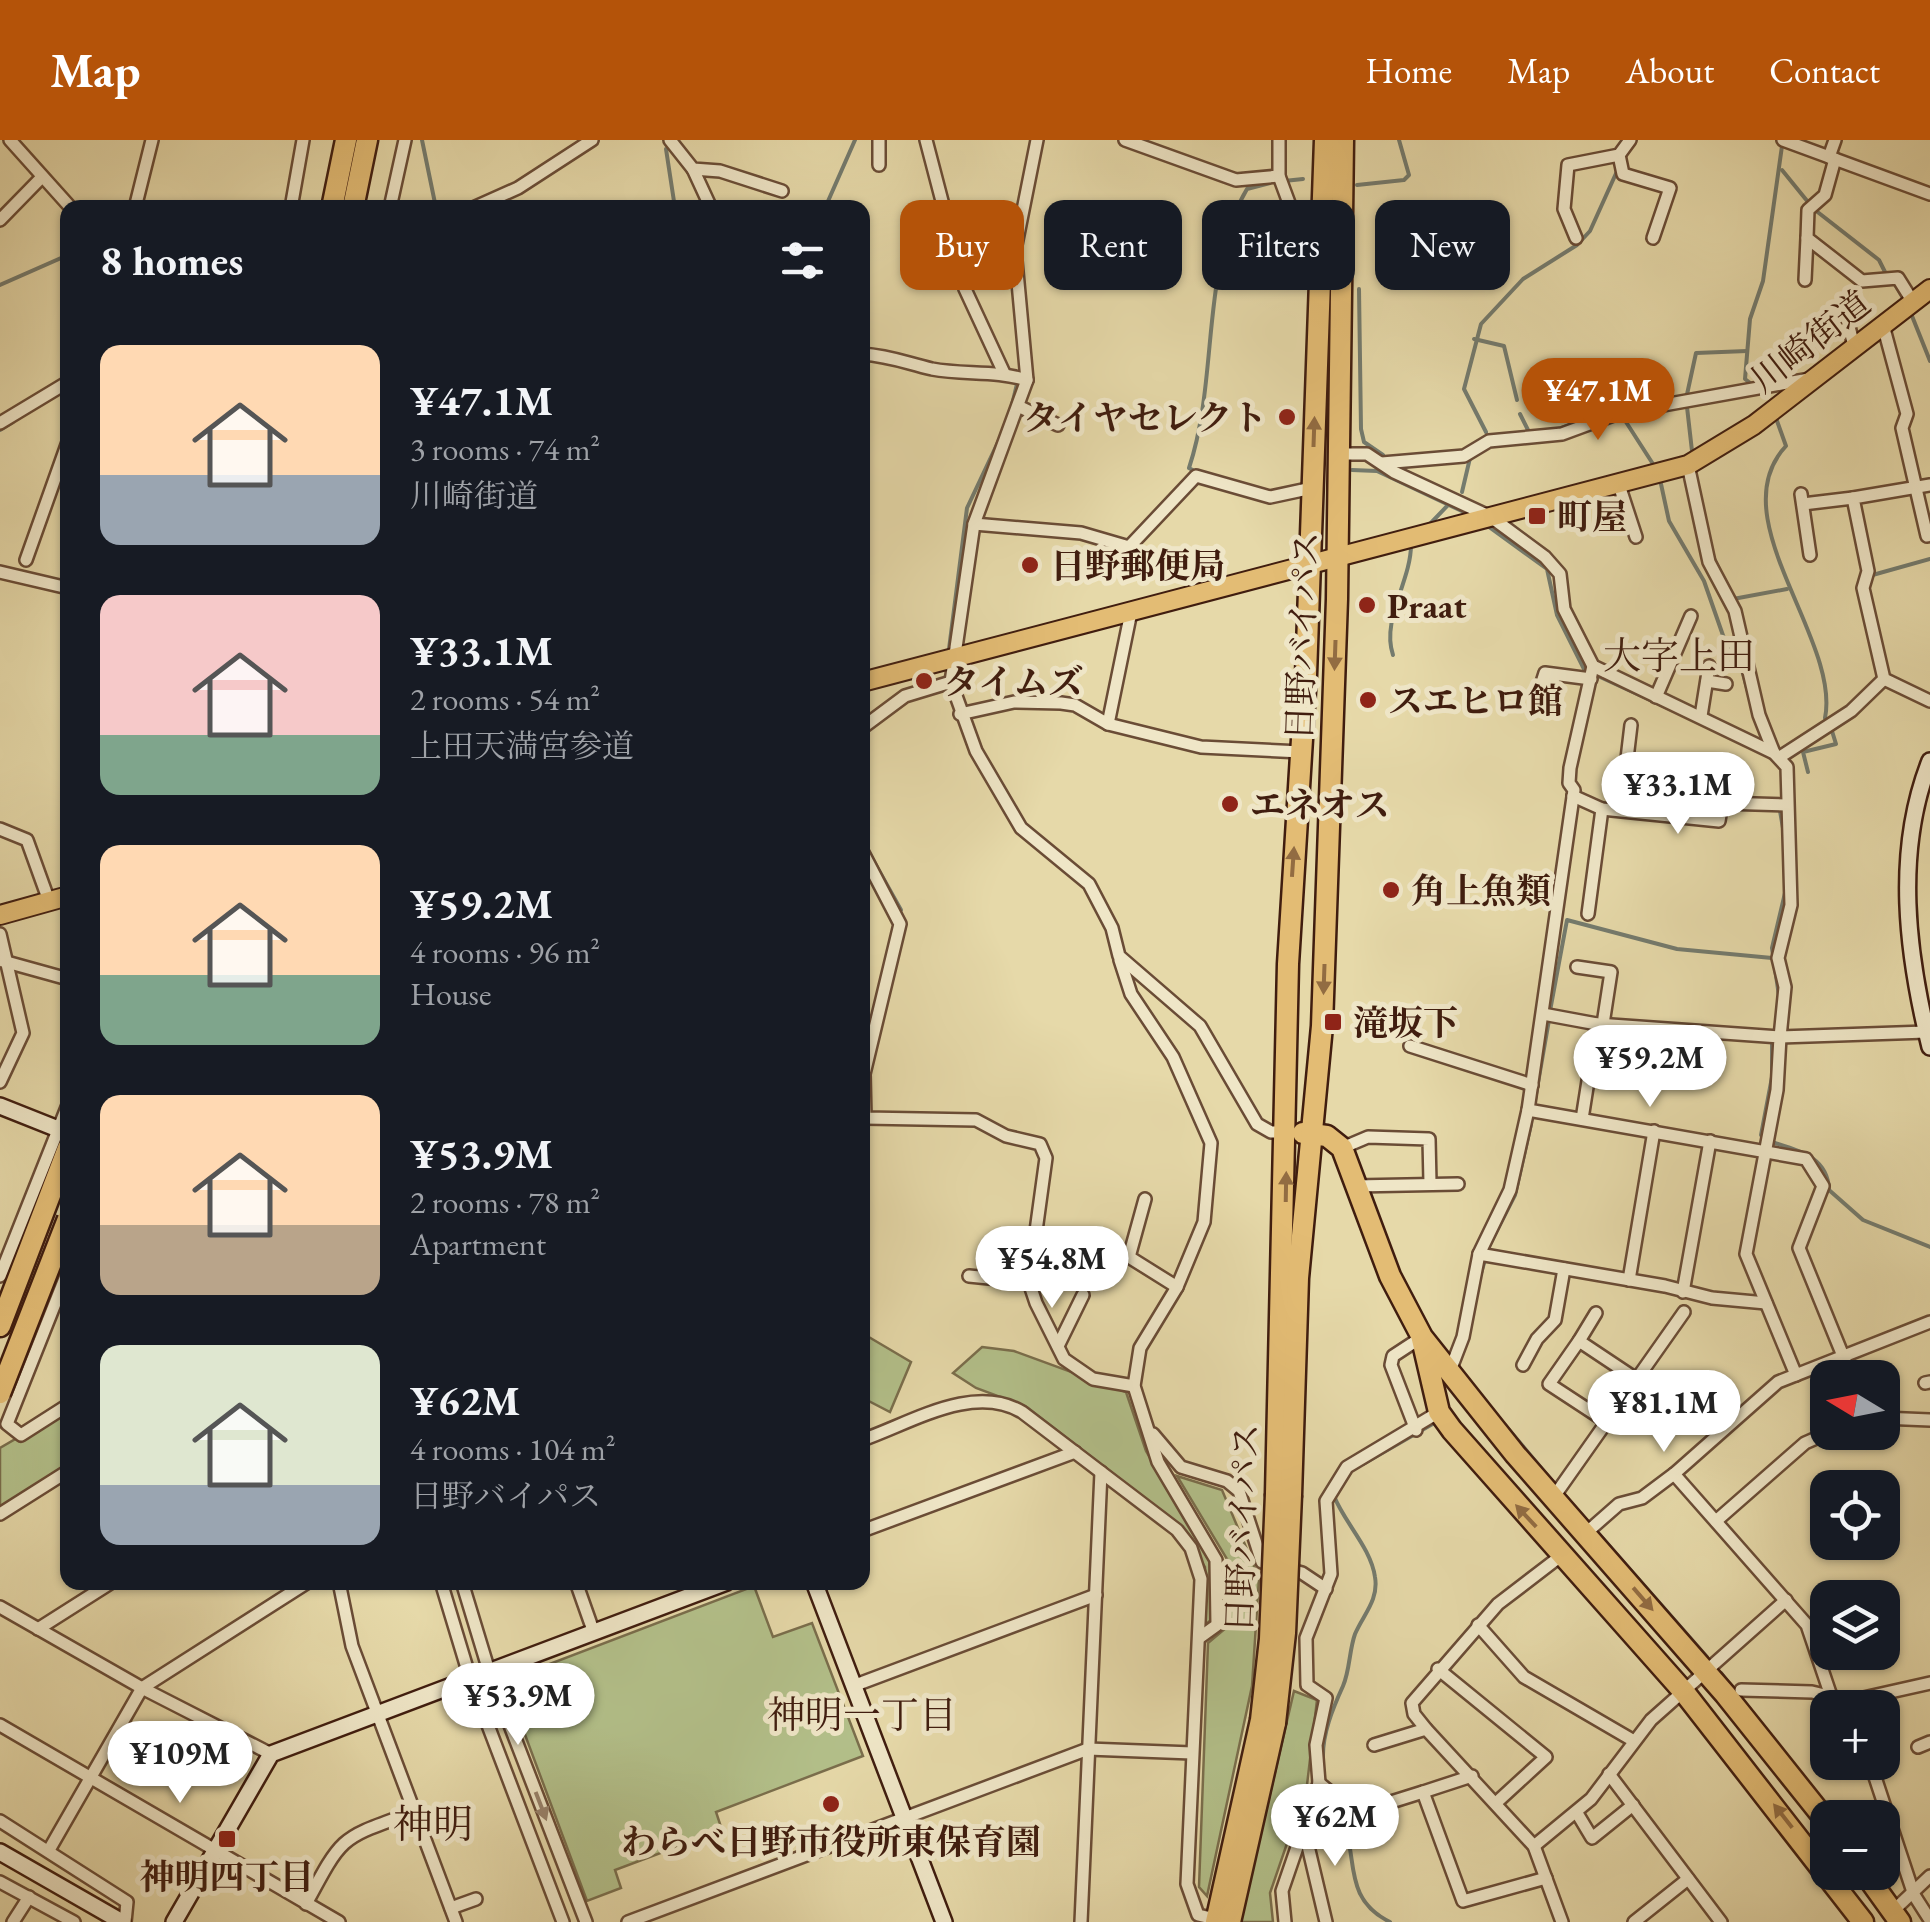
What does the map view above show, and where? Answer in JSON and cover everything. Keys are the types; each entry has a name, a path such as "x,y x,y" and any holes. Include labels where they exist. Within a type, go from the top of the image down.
{"highway":[{"path":"334,200 346,140"},
{"path":"355,200 367,140"},
{"name":"日野バイパス","path":"1323,200 1325,140"},
{"name":"日野バイパス","path":"1221,1921 1268,1722 1298,1278 1322,1026 1338,557 1343,140"},
{"name":"日野バイパス","path":"1283,1494 1289,937 1310,564 1320,290"},
{"path":"1286,1132 1332,1138 1342,1148 1390,1276 1422,1337 1553,1498 1706,1671 1810,1801"},
{"path":"0,1326 60,1152"},
{"path":"0,1393 60,1239"},
{"path":"1422,1337 1439,1412 1489,1477 1684,1692 1862,1922"},
{"path":"1877,1890 1897,1917"}],"main road":[{"name":"川崎街道","path":"870,680 1688,465 1754,425 1926,293"},
{"path":"0,915 58,898"}],"street":[{"path":"10,140 63,200"},
{"path":"137,200 152,140"},
{"path":"293,200 302,140"},
{"path":"392,200 404,140"},
{"path":"491,200 518,188 592,140"},
{"path":"670,140 693,169 708,200"},
{"path":"879,140 879,165"},
{"path":"926,140 941,200"},
{"path":"1037,140 1015,250 1027,380 974,524 958,655 951,682 960,714 1021,828 1089,884 1107,916 1131,994 1173,1057 1211,1143 1208,1208 1178,1287 1140,1348 1134,1386 1158,1462 1216,1560 1218,1625 1198,1638"},
{"path":"1125,140 1236,180 1278,176"},
{"path":"1280,140 1278,176 1288,200"},
{"path":"1576,238 1564,209 1568,165 1619,155 1630,140"},
{"path":"1783,140 1930,194"},
{"path":"1805,280 1808,210 1824,196 1835,140"},
{"path":"1619,155 1623,174 1670,188 1654,238"},
{"path":"693,169 720,171 782,192"},
{"path":"0,220 41,178"},
{"path":"1807,238 1862,281 1898,278 1926,293"},
{"path":"964,290 1004,372"},
{"path":"1846,315 1854,346"},
{"path":"1883,326 1907,414 1902,428 1927,536"},
{"path":"870,355 902,357 932,369 1004,372 1027,380"},
{"path":"1382,463 1464,456 1489,440 1562,434 1620,413 1809,380"},
{"path":"0,423 60,387"},
{"path":"1020,407 1058,425"},
{"path":"1338,454 1368,454 1491,517 1546,557 1560,574 1564,610 1592,672 1570,768 1574,796 1528,1110 1510,1190 1479,1254 1463,1336 1453,1363 1447,1366"},
{"path":"1688,465 1709,562 1736,611 1759,716 1789,780 1786,805 1791,905 1778,958 1785,987 1777,1090 1746,1254 1796,1374"},
{"path":"26,560 60,469"},
{"path":"974,524 1082,534 1129,547 1196,476 1270,497 1312,488"},
{"path":"1619,484 1636,537"},
{"path":"1810,554 1802,499 1852,498 1930,485"},
{"path":"1852,498 1868,571 1862,588 1884,679"},
{"path":"0,572 60,586"},
{"path":"1108,724 1131,612"},
{"path":"1656,697 1691,616"},
{"path":"1701,716 1709,666"},
{"path":"1538,695 1545,673 1592,672 1701,716 1777,755"},
{"path":"1777,755 1851,711 1884,679"},
{"path":"1884,679 1930,701"},
{"path":"1707,681 1726,684"},
{"path":"870,722 904,696 951,682"},
{"path":"960,714 1014,702 1061,703 1075,705 1108,724 1200,747 1301,752"},
{"path":"1621,809 1630,724"},
{"path":"1543,1014 1600,1024 1780,1037 1928,1040 1911,938 1908,851 1915,805 1930,761"},
{"path":"1574,796 1602,809 1718,821 1722,804 1786,805"},
{"path":"1602,809 1589,908 1607,905"},
{"path":"0,830 27,840 58,898"},
{"path":"870,879 900,924 870,1049"},
{"path":"0,934 23,1033 0,1082"},
{"path":"1119,956 1200,1026 1257,1124 1271,1132 1286,1132"},
{"path":"3,960 60,977"},
{"path":"1576,967 1611,972 1582,1119"},
{"path":"1410,1046 1532,1085"},
{"path":"0,1106 60,1135"},
{"path":"1528,1110 1800,1156 1822,1180 1799,1248 1845,1360"},
{"path":"870,1118 976,1120 1006,1136 1040,1144 1046,1158 1029,1282 1058,1346 1082,1374 1134,1386"},
{"path":"1629,1280 1654,1131"},
{"path":"1342,1148 1368,1137 1429,1139 1430,1184"},
{"path":"1683,1292 1710,1141"},
{"path":"0,1276 5,1249 60,1146"},
{"path":"1355,1186 1458,1184"},
{"path":"1145,1199 1129,1257 1178,1287"},
{"path":"1479,1254 1683,1292 1766,1303"},
{"path":"1523,1366 1536,1339 1555,1320 1564,1269"},
{"path":"969,1276 1029,1282"},
{"path":"60,1293 7,1424 21,1435 60,1411"},
{"path":"1058,1346 1083,1295"},
{"path":"1596,1312 1549,1384 1607,1422"},
{"path":"1553,1498 1684,1312"},
{"path":"1586,1533 1619,1504 1642,1498 1674,1474 1778,1382 1930,1322"},
{"path":"1416,1430 1391,1365 1394,1356 1422,1337"},
{"path":"1578,1341 1636,1379"},
{"path":"0,1356 32,1365"},
{"path":"870,1437 962,1403 991,1400 1012,1406 1170,1525 1191,1548 1200,1580 1187,1884 1198,1915 1221,1921"},
{"path":"1285,1922 1282,1890 1319,1783 1316,1746 1326,1698 1307,1685 1306,1638 1332,1574 1326,1501 1346,1467 1416,1430 1439,1412"},
{"path":"1900,1419 1930,1420"},
{"path":"1147,1427 1181,1467 1227,1481 1239,1491 1242,1510 1262,1562 1302,1572 1326,1589"},
{"path":"1716,1521 1810,1441"},
{"path":"870,1528 1075,1452"},
{"path":"1082,1922 1101,1472"},
{"path":"1674,1474 1807,1625 1829,1690"},
{"path":"0,1514 60,1475"},
{"path":"1562,1555 1478,1625 1412,1703 1414,1714 1426,1729 1498,1802 1534,1846 1562,1922"},
{"path":"38,1629 99,1590"},
{"path":"49,1850 142,1688 295,1590"},
{"path":"341,1590 352,1646 456,1922"},
{"path":"443,1590 470,1678 563,1922"},
{"path":"465,1590 490,1671 586,1922"},
{"path":"579,1590 594,1633"},
{"path":"174,1922 271,1754 594,1633 690,1590"},
{"path":"817,1590 944,1922"},
{"path":"853,1686 1096,1595"},
{"path":"1534,1846 1577,1813 1634,1741 1786,1600"},
{"path":"0,1607 142,1688 271,1754"},
{"path":"1478,1625 1524,1677 1634,1741"},
{"path":"1438,1668 1546,1757 1498,1802"},
{"path":"1900,1691 1930,1683"},
{"path":"1741,1690 1810,1695"},
{"path":"0,1725 339,1922"},
{"path":"1374,1745 1426,1729"},
{"path":"628,1922 1088,1748 1192,1753"},
{"path":"1609,1774 1721,1922"},
{"path":"1319,1783 1356,1812 1472,1776"},
{"path":"1876,1780 1914,1895 1930,1920"},
{"path":"1423,1792 1463,1902 1546,1878"},
{"path":"1577,1813 1592,1838 1633,1805"},
{"path":"306,1904 337,1846 350,1835 414,1812"},
{"path":"0,1821 127,1902 124,1922 0,1852"},
{"path":"1304,1826 1326,1922"},
{"path":"1897,1917 1930,1876"},
{"path":"1634,1922 1688,1879"},
{"path":"0,1882 74,1922"},
{"path":"13,1922 29,1897"},
{"path":"451,1908 476,1899"},
{"path":"1652,1908 1660,1922"}],"green space":[{"path":"870,1338 911,1362 890,1412 870,1402"},
{"path":"982,1347 1014,1351 1126,1392 1146,1451 1212,1564 1212,1619 1205,1625 1205,1567 1177,1523 1027,1407 976,1388 953,1373"},
{"path":"60,1413 60,1469 0,1509 0,1448"},
{"path":"1177,1476 1222,1490 1259,1578 1252,1686 1207,1896 1199,1887 1208,1643 1226,1628 1227,1559"},
{"path":"744,1590 755,1590 773,1637 812,1623 863,1756 716,1812 722,1830 615,1870 621,1888 587,1901 505,1681"},
{"path":"1294,1691 1317,1700 1307,1785 1270,1893 1273,1922 1240,1922"}],"waterway":[{"path":"422,140 434,200"},
{"path":"829,200 855,140"},
{"path":"1285,140 1285,181"},
{"path":"1357,185 1404,180 1409,175 1399,140"},
{"path":"1754,386 1745,379 1750,319 1763,281 1782,146"},
{"path":"666,149 674,200"},
{"path":"1486,432 1464,389 1481,324 1523,279 1577,245 1590,231 1618,169"},
{"path":"1782,170 1808,202"},
{"path":"1284,181 1303,179"},
{"path":"1196,472 1189,468 1204,397 1222,253 1247,189 1270,183"},
{"path":"1815,210 1879,260 1885,272"},
{"path":"0,285 60,259"},
{"path":"1894,283 1903,298"},
{"path":"1359,289 1361,429 1364,442 1383,455"},
{"path":"1910,311 1930,361"},
{"path":"1474,339 1504,346 1517,400"},
{"path":"1686,399 1696,353 1747,351"},
{"path":"1012,405 1017,384"},
{"path":"1687,407 1692,451"},
{"path":"1556,430 1618,408"},
{"path":"1520,414 1529,432"},
{"path":"1776,418 1786,446 1769,475 1766,507 1773,542 1816,652 1825,687 1825,718"},
{"path":"0,430 13,422"},
{"path":"1626,422 1653,464"},
{"path":"949,649 967,508 1000,438"},
{"path":"1462,492 1470,458"},
{"path":"1352,470 1377,471 1466,513"},
{"path":"1661,484 1669,521 1704,581 1726,644 1740,663 1749,695"},
{"path":"1427,527 1449,504"},
{"path":"1489,527 1547,569 1557,615 1584,669"},
{"path":"1393,655 1393,614 1411,545"},
{"path":"1712,554 1733,599 1787,589"},
{"path":"1869,576 1930,559"},
{"path":"1598,676 1674,711"},
{"path":"870,728 879,722"},
{"path":"1808,772 1803,752 1836,744 1832,731"},
{"path":"1780,811 1784,834"},
{"path":"870,855 901,910"},
{"path":"1779,996 1772,948 1785,893"},
{"path":"1550,1011 1567,920 1677,949 1772,958"},
{"path":"1535,1100 1549,1020"},
{"path":"1761,1135 1772,1077 1772,1044"},
{"path":"1489,1246 1515,1195 1531,1124"},
{"path":"1775,1143 1818,1163 1829,1190 1863,1220 1930,1247"},
{"path":"1475,1293 1485,1260"},
{"path":"1363,1464 1436,1422"},
{"path":"1505,1425 1553,1482"},
{"path":"1323,1759 1326,1731 1345,1680 1355,1634 1373,1600 1376,1585 1368,1556 1334,1496"},
{"path":"1566,1497 1586,1520"},
{"path":"1599,1534 1707,1657"},
{"path":"1721,1673 1727,1681"},
{"path":"1322,1797 1337,1811 1345,1828 1361,1895 1390,1922"}],"place":[{"name":"タイヤセレクト","path":"1287,417"},
{"name":"町屋","path":"1537,516"},
{"name":"日野郵便局","path":"1030,565"},
{"name":"Praat","path":"1367,605"},
{"name":"タイムズ","path":"924,681"},
{"name":"スエヒロ館","path":"1368,700"},
{"name":"エネオス","path":"1230,804"},
{"name":"角上魚類","path":"1391,890"},
{"name":"滝坂下","path":"1333,1022"},
{"name":"わらべ日野市役所東保育園","path":"831,1804"},
{"name":"神明四丁目","path":"227,1839"}],"district":[{"name":"大字上田","path":"1679,655"},
{"name":"神明一丁目","path":"862,1714"},
{"name":"神明","path":"433,1824"}]}
